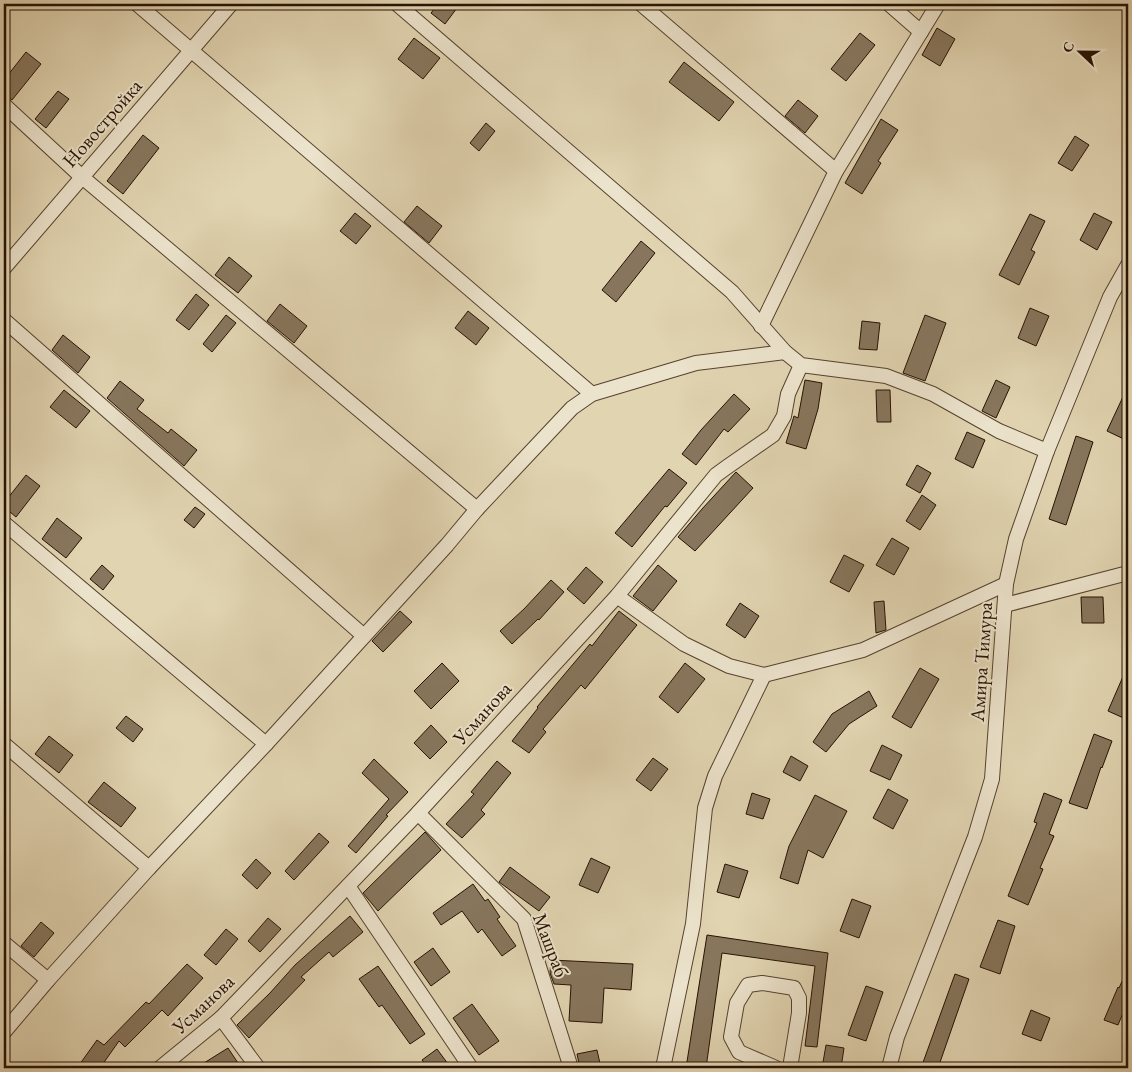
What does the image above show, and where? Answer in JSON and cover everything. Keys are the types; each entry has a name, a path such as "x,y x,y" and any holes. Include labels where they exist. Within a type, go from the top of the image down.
{"street":[{"path":"137,4 592,394"},
{"name":"Новостройка","path":"4,268 232,4"},
{"path":"397,4 732,292 785,352 801,365 886,376 933,394 999,431 1047,451"},
{"path":"641,4 836,171"},
{"path":"888,4 920,32"},
{"path":"761,326 836,171 938,4"},
{"path":"4,105 82,177 477,509"},
{"name":"Амира Тимура","path":"892,1067 897,1038 975,837 992,779 1006,584 1016,539 1047,451 1110,297 1128,265"},
{"path":"4,320 364,636"},
{"path":"4,1032 149,868 266,744 448,545 477,509 572,408 592,394 696,363 785,352"},
{"name":"Усманова","path":"160,1068 221,1018 418,813 617,596 716,476 726,466 773,436 784,416 788,394 801,365"},
{"path":"4,523 266,744"},
{"path":"1005,605 1128,573"},
{"path":"617,596 684,644 729,666 764,674 863,650 1006,584"},
{"path":"663,1068 693,924 705,808 715,776 764,674"},
{"path":"4,744 149,868"},
{"name":"Машраб","path":"418,813 524,919 572,1068"},
{"path":"348,886 471,1068"},
{"path":"4,943 48,980"},
{"path":"776,1068 738,1052 732,1036 737,1003 748,985 762,983 794,988 799,998 800,1013 790,1068"},
{"path":"221,1018 258,1068"}],"building":[{"path":"438,4 460,4 445,24 431,13"},
{"path":"937,28 955,39 940,66 922,55"},
{"path":"860,33 875,45 846,81 831,69"},
{"path":"414,38 440,58 423,79 398,59"},
{"path":"26,52 41,64 12,100 4,94 4,80"},
{"path":"684,62 734,102 719,121 669,82"},
{"path":"58,91 69,99 46,128 35,119"},
{"path":"798,100 818,116 805,133 785,116"},
{"path":"881,119 898,130 878,161 881,163 862,194 845,183"},
{"path":"486,123 495,131 479,151 470,143"},
{"path":"143,135 159,148 123,194 107,181"},
{"path":"1075,136 1089,145 1072,171 1058,163"},
{"path":"417,206 442,226 429,243 404,222"},
{"path":"355,213 371,226 356,244 340,231"},
{"path":"1094,213 1112,222 1097,250 1080,240"},
{"path":"1030,214 1045,221 1031,250 1035,252 1019,285 999,275"},
{"path":"641,241 655,253 616,302 602,290"},
{"path":"229,257 252,276 238,293 215,275"},
{"path":"196,294 209,305 189,330 176,320"},
{"path":"280,304 307,326 294,343 267,321"},
{"path":"1030,308 1049,316 1036,346 1018,338"},
{"path":"468,311 489,328 476,345 455,328"},
{"path":"226,315 236,323 212,352 203,344"},
{"path":"925,315 946,323 925,381 903,373"},
{"path":"862,321 880,323 877,350 859,349"},
{"path":"63,335 90,357 78,373 52,350"},
{"path":"805,380 822,383 818,409 806,449 786,443 794,416 798,418"},
{"path":"996,380 1010,387 996,418 982,411"},
{"path":"120,381 144,400 137,409 168,433 171,429 197,450 184,466 107,398"},
{"path":"1128,386 1128,441 1107,431"},
{"path":"64,390 90,411 76,428 50,407"},
{"path":"876,390 890,390 891,422 877,422"},
{"path":"734,394 750,409 728,432 724,429 696,465 682,454"},
{"path":"967,432 985,440 973,468 955,459"},
{"path":"1076,436 1093,442 1066,525 1049,519"},
{"path":"917,465 931,473 920,493 906,485"},
{"path":"669,469 687,483 667,507 665,506 632,547 615,533"},
{"path":"736,472 753,488 695,551 678,537"},
{"path":"26,475 40,486 16,517 4,507 4,503"},
{"path":"922,495 936,505 920,530 906,521"},
{"path":"195,507 205,514 194,528 184,520"},
{"path":"57,518 82,538 66,558 42,539"},
{"path":"892,538 909,548 894,575 876,565"},
{"path":"844,555 864,565 849,592 830,582"},
{"path":"102,565 114,576 103,590 90,579"},
{"path":"658,565 677,581 653,611 633,596"},
{"path":"586,567 603,582 584,604 567,589"},
{"path":"551,580 564,592 539,620 512,644 500,631"},
{"path":"1081,597 1103,597 1104,623 1082,623"},
{"path":"884,601 886,630 876,633 874,602"},
{"path":"740,603 759,616 745,638 726,625"},
{"path":"400,611 412,622 383,652 372,641"},
{"path":"619,611 637,625 585,689 581,685 543,729 546,732 529,753 512,741 537,707 590,644 592,646"},
{"path":"442,663 459,681 431,709 414,691"},
{"path":"685,663 705,679 678,713 659,697"},
{"path":"1128,665 1128,720 1108,711"},
{"path":"920,668 939,679 911,728 892,717"},
{"path":"869,691 877,706 849,724 826,752 813,742 832,714"},
{"path":"126,716 143,729 133,742 116,728"},
{"path":"431,725 447,742 430,759 414,743"},
{"path":"1094,734 1112,741 1087,809 1069,803"},
{"path":"49,736 73,755 59,773 35,754"},
{"path":"882,745 902,755 890,780 870,771"},
{"path":"791,756 808,766 800,781 783,772"},
{"path":"653,758 668,769 651,791 636,780"},
{"path":"374,759 408,792 386,815 388,816 356,853 348,846 389,799 362,773"},
{"path":"497,761 511,773 481,810 485,814 462,838 446,824 474,794 471,792"},
{"path":"104,782 136,808 121,827 88,802"},
{"path":"888,789 908,800 893,829 873,818"},
{"path":"752,793 770,799 763,819 746,814"},
{"path":"1044,793 1062,800 1049,834 1054,836 1040,868 1043,869 1028,905 1008,896 1037,823 1034,822"},
{"path":"815,795 847,811 823,858 808,850 798,884 780,878 789,846"},
{"path":"425,832 441,850 378,911 363,893"},
{"path":"319,833 329,842 294,880 285,871"},
{"path":"591,858 610,867 598,893 579,885"},
{"path":"256,859 271,873 257,889 242,875"},
{"path":"725,864 748,871 739,898 717,892"},
{"path":"510,867 550,897 539,911 499,882"},
{"path":"473,884 485,901 488,899 500,917 497,919 516,946 502,956 482,929 478,933 462,911 441,925 433,913"},
{"path":"852,899 871,906 859,938 840,931"},
{"path":"350,916 363,932 333,957 329,952 301,977 305,980 249,1038 237,1025 295,965"},
{"path":"268,918 281,929 260,952 248,941"},
{"path":"998,920 1015,926 1000,974 980,967"},
{"path":"41,922 54,933 34,957 21,946"},
{"path":"226,929 238,939 216,965 204,955"},
{"path":"707,935 828,953 817,1047 805,1046 815,966 722,953 706,1068 686,1068"},
{"path":"433,948 450,972 431,986 414,962"},
{"path":"551,960 633,964 631,990 604,988 602,1023 569,1021 571,985 554,984 550,973"},
{"path":"187,964 203,978 168,1016 162,1010 125,1047 119,1041 100,1068 77,1068 97,1040 104,1045 146,1002 149,1004"},
{"path":"378,966 425,1034 410,1044 382,1005 379,1007 359,979"},
{"path":"1128,968 1128,1001 1118,1025 1104,1020"},
{"path":"955,974 969,979 938,1068 921,1068"},
{"path":"866,986 883,992 866,1041 848,1035"},
{"path":"472,1004 499,1041 479,1055 453,1018"},
{"path":"1031,1010 1050,1018 1041,1041 1022,1034"},
{"path":"826,1045 844,1048 841,1068 822,1068"},
{"path":"228,1048 238,1063 229,1068 196,1068"},
{"path":"437,1049 451,1068 428,1068 422,1060"},
{"path":"597,1050 601,1068 580,1068 577,1054"}]}
